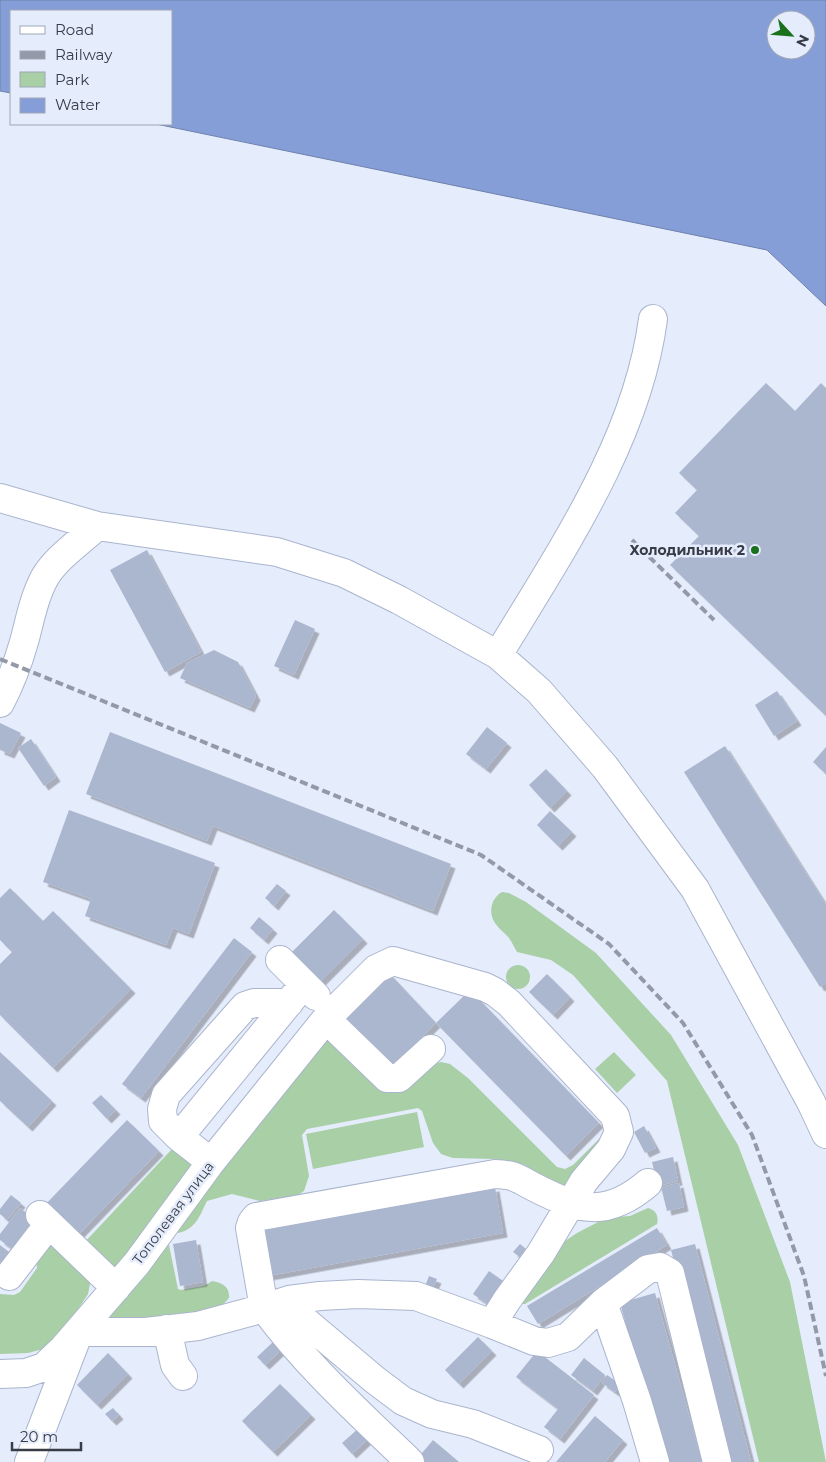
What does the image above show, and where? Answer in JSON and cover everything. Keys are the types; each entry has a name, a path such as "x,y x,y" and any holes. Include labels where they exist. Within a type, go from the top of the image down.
{"street":[{"path":"498,656 591,498 610,457 636,395 644,367 653,319"},
{"path":"0,498 97,526 278,552 344,573 400,600 498,656 538,691 605,767 695,889 819,1098 826,1134"},
{"path":"0,703 10,684 37,592 46,575 97,526"},
{"path":"280,960 296,993 330,1016 387,1078 399,1078 431,1049"},
{"name":"Тополевая улица","path":"0,1376 26,1373 44,1367 79,1332 155,1239 211,1162 330,1016 376,969 393,961 485,987 495,992 509,1003 615,1116 618,1132 611,1149 584,1181 541,1253 492,1324"},
{"path":"211,1162 179,1137 163,1121 162,1108 166,1095 245,1006 296,993"},
{"path":"179,1137 296,993"},
{"path":"410,1462 355,1410 286,1338 264,1308 250,1228 256,1217 495,1174 513,1174 534,1187 571,1204 593,1208 612,1205 634,1194 648,1183"},
{"path":"9,1276 44,1220 116,1288"},
{"path":"29,1462 79,1332 146,1332 198,1326 289,1300 358,1294 416,1296 534,1341 548,1343 568,1337 603,1303 648,1269 660,1267 670,1273 717,1462"},
{"path":"289,1300 304,1321 403,1401 432,1414 473,1424 539,1450"},
{"path":"603,1303 637,1401 650,1461"},
{"path":"166,1329 175,1365 183,1376"}],"green space":[{"path":"502,892 509,893 526,902 596,953 671,1035 738,1145 790,1282 826,1462 759,1462 667,1081 573,975 551,960 517,952 509,938 495,923 492,915 493,902"},
{"path":"518,965 527,968 530,977 527,986 518,989 509,986 506,977 509,968"},
{"path":"324,1035 399,1092 407,1090 431,1065 441,1062 450,1064 468,1078 557,1167 565,1169 573,1165 603,1135 607,1134 573,1178 564,1186 553,1183 525,1165 495,1159 453,1158 441,1154 433,1143 422,1111 418,1108 307,1129 302,1135 309,1176 304,1191 298,1195 260,1201 232,1194 207,1201 199,1217 189,1229 178,1233 175,1231"},
{"path":"614,1052 636,1075 617,1093 595,1069"},
{"path":"417,1112 424,1147 313,1169 306,1134"},
{"path":"172,1149 198,1165 117,1275 83,1244"},
{"path":"648,1208 656,1214 658,1218 657,1224 525,1304 520,1304 559,1245 600,1221 630,1216"},
{"path":"168,1240 178,1289 204,1286 212,1281 227,1288 229,1298 217,1311 155,1321 109,1318 108,1311"},
{"path":"52,1243 91,1279 88,1294 69,1323 43,1349 28,1353 0,1354 0,1294 14,1295 20,1292 37,1268 36,1255"}],"water":[{"path":"0,0 826,0 826,306 767,250 161,125 172,125 172,10 10,10 10,93 0,91"}],"building":[{"name":"Холодильник 2","path":"766,383 795,411 821,383 826,388 826,716 670,565 699,536 675,513 697,490 679,473"},
{"path":"147,550 201,652 165,672 110,570"},
{"path":"295,620 315,629 294,675 274,666"},
{"path":"214,650 238,662 256,696 250,708 180,678 187,663"},
{"path":"777,691 797,721 774,736 755,705"},
{"path":"0,723 21,733 10,754 0,750"},
{"path":"487,727 507,743 486,769 466,754"},
{"path":"110,732 451,864 433,911 213,826 207,841 86,794"},
{"path":"31,739 56,777 44,786 18,748"},
{"path":"725,746 826,905 826,983 820,987 684,772"},
{"path":"826,747 826,774 813,762"},
{"path":"546,769 567,791 550,808 529,785"},
{"path":"69,810 215,863 189,934 173,928 166,945 85,916 91,899 43,882"},
{"path":"550,811 572,832 558,846 537,825"},
{"path":"277,884 286,891 274,906 265,898"},
{"path":"10,888 43,921 53,911 131,989 53,1068 0,1015 0,964 12,952 0,940 0,898"},
{"path":"334,910 363,939 316,986 287,957"},
{"path":"259,917 273,929 264,940 250,928"},
{"path":"234,938 252,952 141,1098 122,1084"},
{"path":"388,972 436,1023 391,1067 341,1017"},
{"path":"547,974 570,997 553,1015 529,992"},
{"path":"470,990 599,1123 566,1156 436,1023"},
{"path":"0,1052 52,1101 28,1127 0,1101"},
{"path":"101,1095 116,1110 107,1119 92,1103"},
{"path":"127,1120 159,1151 74,1239 42,1208"},
{"path":"644,1126 656,1148 645,1153 634,1132"},
{"path":"673,1157 678,1181 658,1186 652,1162"},
{"path":"679,1183 684,1207 667,1211 661,1187"},
{"path":"495,1187 503,1233 268,1276 259,1230"},
{"path":"11,1195 21,1203 7,1220 0,1214 0,1209"},
{"path":"20,1208 39,1222 16,1252 0,1240 0,1234"},
{"path":"657,1228 667,1245 538,1324 527,1306"},
{"path":"196,1240 203,1282 180,1286 173,1244"},
{"path":"520,1244 531,1253 525,1261 513,1252"},
{"path":"695,1244 751,1462 727,1462 671,1250"},
{"path":"0,1245 13,1255 5,1266 0,1262"},
{"path":"489,1271 509,1285 493,1308 473,1294"},
{"path":"429,1276 437,1279 431,1292 424,1289"},
{"path":"655,1293 702,1462 664,1462 620,1303"},
{"path":"478,1337 492,1351 459,1384 445,1370"},
{"path":"274,1341 282,1349 265,1365 257,1357"},
{"path":"537,1351 594,1395 560,1439 544,1427 558,1409 516,1377"},
{"path":"108,1353 128,1374 97,1405 77,1385"},
{"path":"584,1358 605,1375 593,1391 571,1375"},
{"path":"607,1375 620,1384 615,1392 602,1383"},
{"path":"280,1384 311,1415 273,1452 242,1421"},
{"path":"113,1408 119,1415 112,1421 105,1414"},
{"path":"595,1416 623,1440 605,1462 556,1462"},
{"path":"359,1428 369,1438 352,1454 342,1443"},
{"path":"433,1440 459,1462 420,1462 417,1459"}],"railway":[{"path":"632,540 714,620"},
{"path":"0,659 481,855 609,944 683,1023 752,1135 804,1276 826,1376"}],"place":[{"name":"Холодильник 2","path":"755,550"}]}
